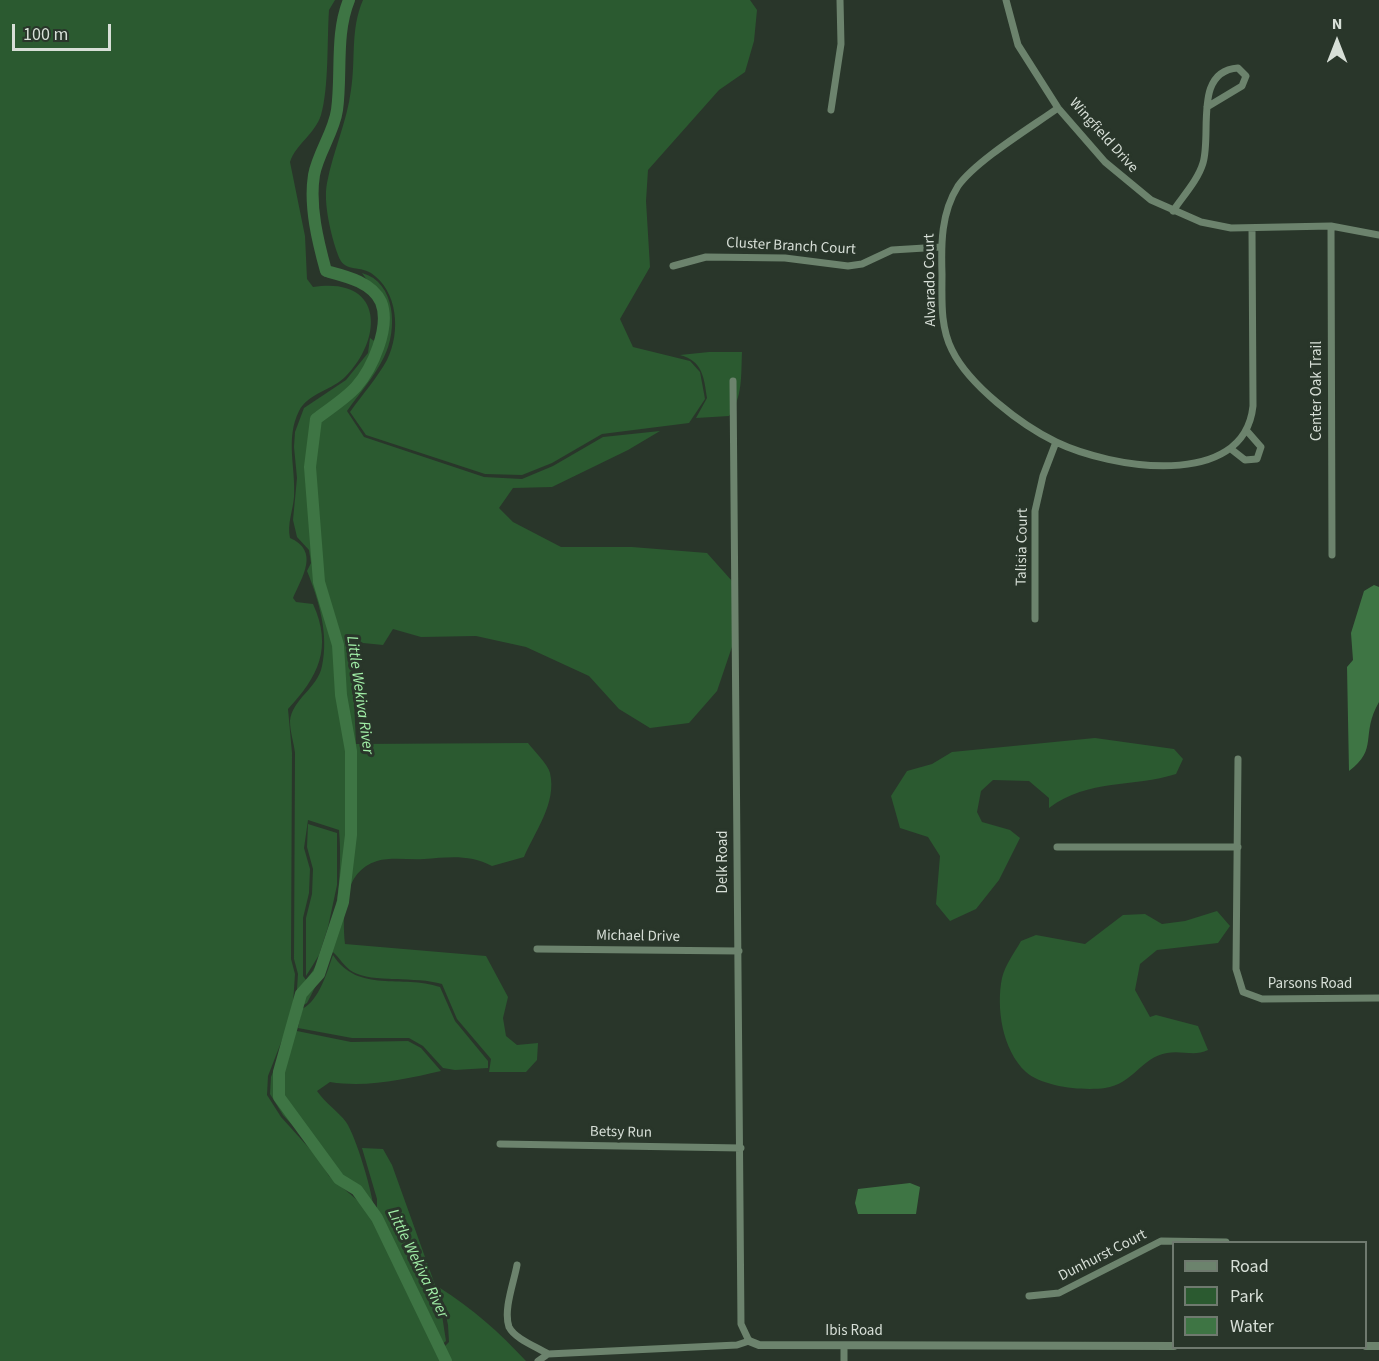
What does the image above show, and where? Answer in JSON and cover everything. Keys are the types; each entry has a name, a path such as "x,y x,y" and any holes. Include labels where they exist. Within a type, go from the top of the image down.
{"street":[{"path":"831,110 841,41 840,0"},
{"name":"Wingfield Drive","path":"1006,0 1018,45 1058,108 1098,155 1128,184 1173,211 1201,222 1252,230 1302,225 1331,226 1379,236"},
{"path":"1173,211 1203,164 1207,107 1215,77 1226,69 1238,68 1246,76 1242,87 1207,107"},
{"name":"Alvarado Court","path":"1058,108 970,173 959,185 945,215 941,247 942,315 945,333 952,351 966,370 1002,406 1056,442 1101,458 1138,463 1196,464 1217,458 1231,449 1247,431 1251,423 1253,406 1252,230"},
{"name":"Center Oak Trail","path":"1331,226 1332,555"},
{"name":"Cluster Branch Court","path":"673,266 706,257 785,258 848,266 862,264 892,250 941,247"},
{"name":"Delk Road","path":"733,381 741,1324 748,1341"},
{"path":"1231,449 1245,460 1257,459 1261,447 1247,431"},
{"name":"Talisia Court","path":"1035,619 1035,511 1043,476 1056,442"},
{"path":"1057,847 1238,847 1238,759"},
{"name":"Parsons Road","path":"1238,847 1236,969 1243,992 1262,999 1379,998"},
{"name":"Michael Drive","path":"537,949 739,951"},
{"name":"Betsy Run","path":"500,1144 741,1148"},
{"name":"Dunhurst Court","path":"1029,1296 1059,1293 1161,1241 1172,1241"},
{"path":"517,1265 508,1312 510,1327 519,1337 548,1354 538,1361"},
{"name":"Ibis Road","path":"548,1354 738,1345 748,1341 759,1344 844,1346 1172,1346"},
{"path":"844,1346 844,1361"}],"green space":[{"path":"0,0 335,0 329,10 327,78 321,115 290,162 305,236 307,279 313,287 336,286 353,291 364,300 370,313 371,328 367,344 358,361 341,381 303,405 293,432 294,497 289,533 290,538 299,543 307,557 304,573 293,598 296,602 313,604 322,634 322,648 314,673 299,697 288,709 292,753 291,959 295,974 289,1022 268,1076 267,1095 281,1117 318,1158 329,1176 377,1217 377,1199 362,1148 383,1149 392,1165 439,1296 446,1341 439,1347 446,1361 0,1361"},
{"path":"363,0 750,0 757,10 754,41 745,72 719,90 648,170 646,201 650,267 620,319 633,347 690,361 700,372 705,399 689,423 602,434 552,463 522,475 485,474 366,435 350,412 387,360 394,337 392,301 387,290 371,273 348,266 341,261 330,229 326,200 327,183 349,102 356,22"},
{"path":"362,273 373,278 382,286 388,296 392,321 391,334 384,357 372,378 347,411 364,437 484,477 522,479 553,466 603,437 660,431 628,450 552,487 513,488 499,508 513,522 561,547 632,547 707,553 732,581 738,629 717,691 689,723 650,728 619,709 589,676 526,647 476,636 421,637 393,629 383,645 363,643 351,635 356,744 528,743 549,769 551,784 548,806 524,857 492,866 459,857 377,861 366,866 357,874 347,895 345,908 345,944 486,956 508,997 503,1018 506,1036 517,1045 538,1043 537,1060 526,1072 489,1072 491,1059 457,1019 442,984 361,975 350,970 333,952 307,1003 300,1007 295,1027 297,1031 351,1042 408,1041 421,1048 441,1071 400,1080 372,1083 330,1082 317,1091 343,1118 350,1129 371,1192 374,1211 331,1173 320,1155 283,1115 270,1094 271,1077 292,1023 298,974 294,959 295,753 290,721 295,706 320,674 324,654 322,618 307,571 311,563 309,550 297,537 293,520 297,478 295,432 304,408 346,380 368,353 370,338 377,343 385,337 384,318 377,296","holes":["308,820 339,830 340,868 336,908 325,947 306,980 303,976 303,918 309,893 310,869 304,848"]},
{"path":"742,352 739,394 729,416 696,418 707,398 703,377 694,361 680,355"},
{"path":"1095,738 1174,749 1183,759 1176,774 1080,792 1064,798 1049,808 1049,798 1029,781 993,780 981,791 977,812 982,822 1010,830 1020,838 999,880 976,909 950,921 936,904 940,856 928,837 900,828 891,796 907,771 932,764 952,752"},
{"path":"308,824 337,833 337,885 319,955 306,976 306,918 312,894 313,869 307,847"},
{"path":"1217,911 1230,926 1218,943 1157,950 1140,964 1135,990 1150,1017 1156,1015 1198,1026 1208,1050 1198,1053 1172,1052 1158,1055 1115,1086 1096,1089 1064,1087 1042,1081 1026,1072 1018,1063 1011,1052 1003,1028 1000,989 1003,973 1021,941 1036,935 1085,944 1123,915 1145,914 1162,924 1185,921"},
{"path":"333,955 343,967 355,975 368,979 426,983 440,987 455,1021 488,1061 488,1068 455,1070 443,1068 423,1046 409,1038 352,1038 298,1028 302,1009 318,993"},
{"path":"440,1288 485,1321 526,1361 449,1361 443,1348 449,1342 448,1325"}],"water":[{"path":"1374,585 1379,587 1379,702 1373,714 1364,756 1349,771 1347,667 1353,660 1351,633 1364,591"},
{"path":"910,1183 920,1187 916,1214 858,1214 855,1203 858,1189"}],"waterway":[{"name":"Little Wekiva River","path":"349,0 340,40 337,110 314,175 313,211 326,271 357,281 371,289 381,302 384,323 374,359 362,379 347,396 316,419 310,467 319,582 338,645 341,695 351,751 351,835 343,902 319,974 301,994 279,1072 279,1097 339,1179 357,1190 377,1218 446,1361"}]}
